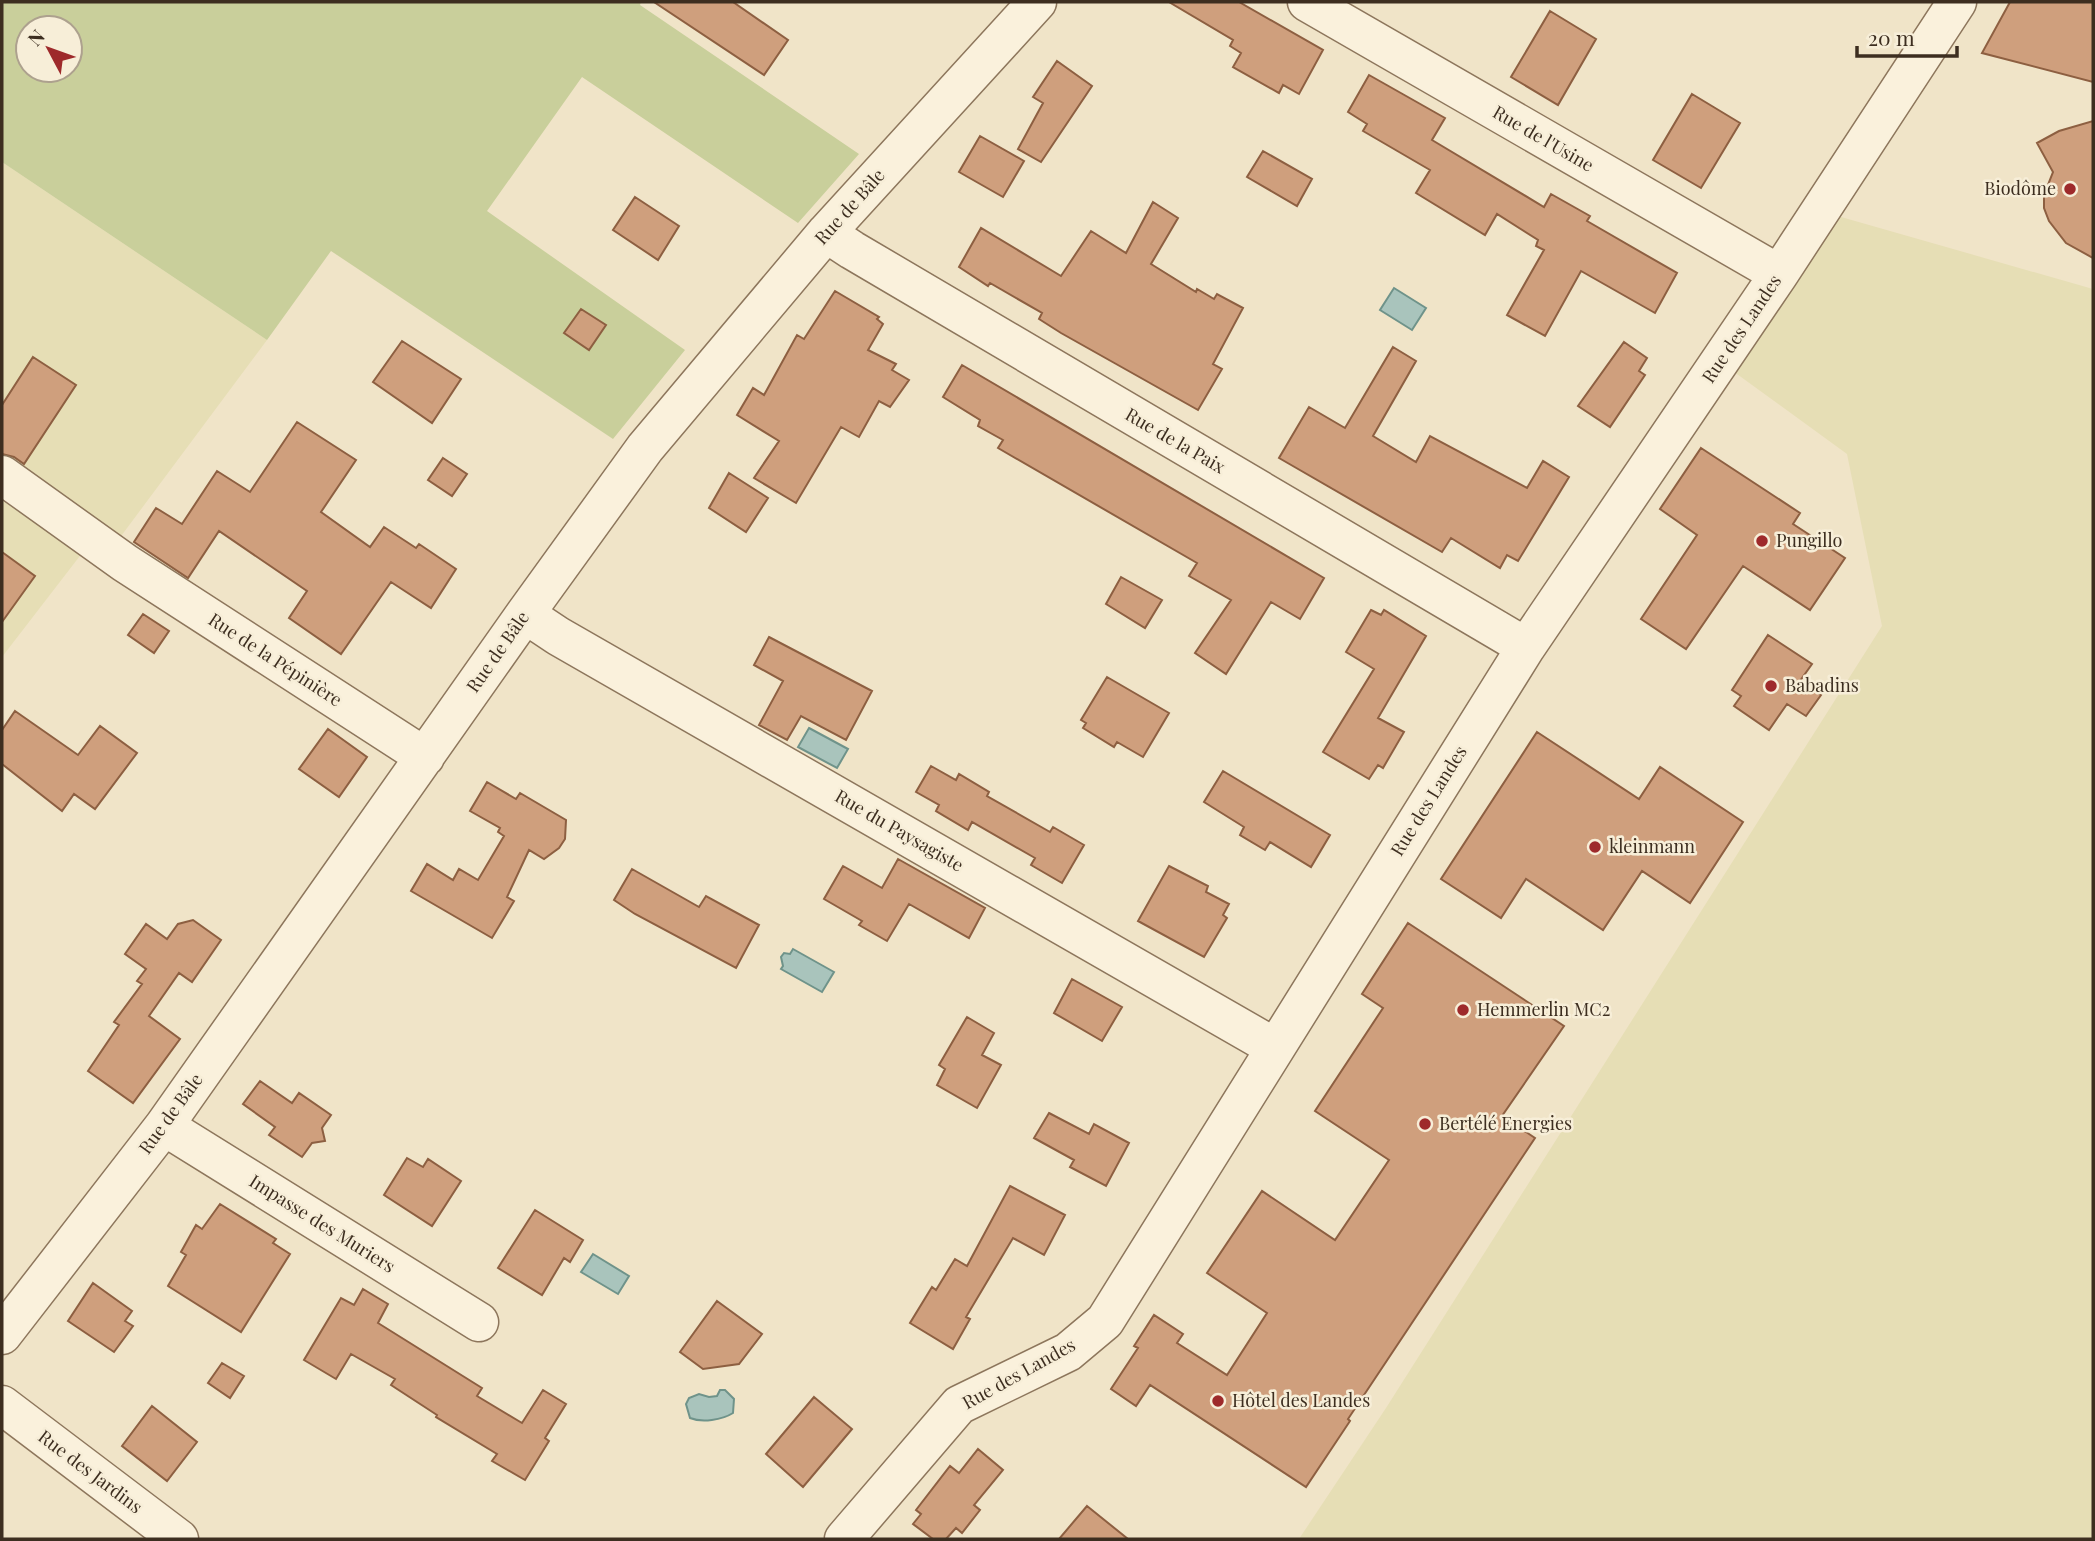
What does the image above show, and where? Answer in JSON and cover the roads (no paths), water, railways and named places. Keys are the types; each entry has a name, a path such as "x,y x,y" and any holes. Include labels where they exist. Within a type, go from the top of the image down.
{"street":[{"name":"Rue de Bâle","path":"2,1335 164,1126 525,614 645,449 826,233 1037,2"},
{"name":"Rue de l'Usine","path":"1307,2 1779,274"},
{"name":"Rue des Landes","path":"844,1539 959,1405 1068,1352 1105,1321 1526,647 1779,274 1957,2"},
{"name":"Rue de la Paix","path":"826,233 1526,647"},
{"name":"Rue de la Pépinière","path":"2,475 125,562 425,757"},
{"name":"Rue du Paysagiste","path":"525,614 570,643 1274,1047"},
{"name":"Impasse des Muriers","path":"164,1126 480,1322"},
{"name":"Rue des Jardins","path":"2,1405 179,1539"}],"water":[{"path":"1394,288 1426,308 1412,330 1380,310"},
{"path":"809,728 848,749 837,768 798,747"},
{"path":"793,949 834,972 822,992 781,969 781,957 784,953 790,954"},
{"path":"593,1254 629,1276 618,1294 581,1272"},
{"path":"720,1390 725,1390 734,1399 733,1413 712,1420 690,1418 686,1404 689,1398 699,1394 717,1396"}],"place":[{"name":"Biodôme","path":"2070,189"},
{"name":"Pungillo","path":"1762,541"},
{"name":"Babadins","path":"1771,686"},
{"name":"kleinmann","path":"1595,847"},
{"name":"Hemmerlin MC2","path":"1463,1010"},
{"name":"Bertélé Energies","path":"1425,1124"},
{"name":"Hôtel des Landes","path":"1218,1401"}]}
